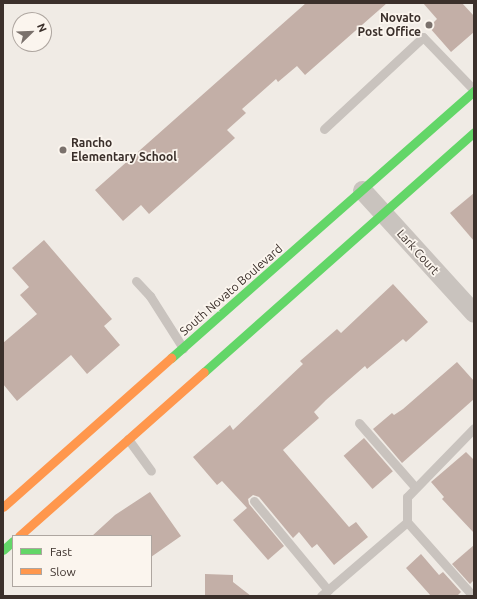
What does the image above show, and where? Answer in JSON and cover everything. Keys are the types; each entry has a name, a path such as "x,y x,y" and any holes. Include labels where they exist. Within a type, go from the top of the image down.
{"main road":[{"name":"South Novato Boulevard","path":"3,507 474,90"},
{"path":"20,535 382,212 474,132"},
{"path":"3,550 12,542"}],"street":[{"name":"Lark Court","path":"362,190 474,313"}],"lane":[{"path":"324,129 423,37 474,90"},
{"path":"136,281 150,296 183,348"},
{"path":"359,423 416,487"},
{"path":"474,428 406,497 407,522 474,596"},
{"path":"128,438 151,471"},
{"path":"254,501 325,593 407,522"}],"building":[{"path":"306,3 387,3 305,75 297,66 278,82 276,79 242,109 246,113 227,130 235,138 149,214 141,205 123,221 95,190"},
{"path":"423,3 462,3 474,16 474,32 451,52 429,27 437,19"},
{"path":"474,193 474,241 450,213"},
{"path":"44,240 112,319 104,326 120,345 87,374 71,355 17,401 3,384 3,343 37,314 20,295 29,287 12,268"},
{"path":"393,284 428,322 406,342 403,339 367,369 365,366 326,400 314,412 319,418 283,450 349,527 356,522 368,537 334,565 317,544 312,548 299,532 293,538 259,497 253,495 248,499 249,504 284,546 268,560 233,520 247,508 222,481 217,485 193,457 230,425 233,430 303,364 300,361 337,329 341,333"},
{"path":"457,362 474,381 474,399 402,463 373,429 392,413 394,415 403,409"},
{"path":"364,438 393,471 372,489 344,456"},
{"path":"466,452 474,460 474,533 442,499 444,497 431,482"},
{"path":"150,492 181,536 152,556 152,535 93,535 115,515"},
{"path":"474,545 474,580 470,584 452,564"},
{"path":"421,554 439,575 443,572 461,592 457,596 431,596 406,568"},
{"path":"205,574 233,575 233,582 251,596 205,596"}],"traffic: fast":[{"path":"171,358 474,91"},
{"path":"204,372 474,132"},
{"path":"3,550 12,542"}],"traffic: slow":[{"path":"3,507 171,358"},
{"path":"20,535 204,372"}],"place":[{"name":"Novato Post Office","path":"429,25"},
{"name":"Rancho Elementary School","path":"63,150"}]}
